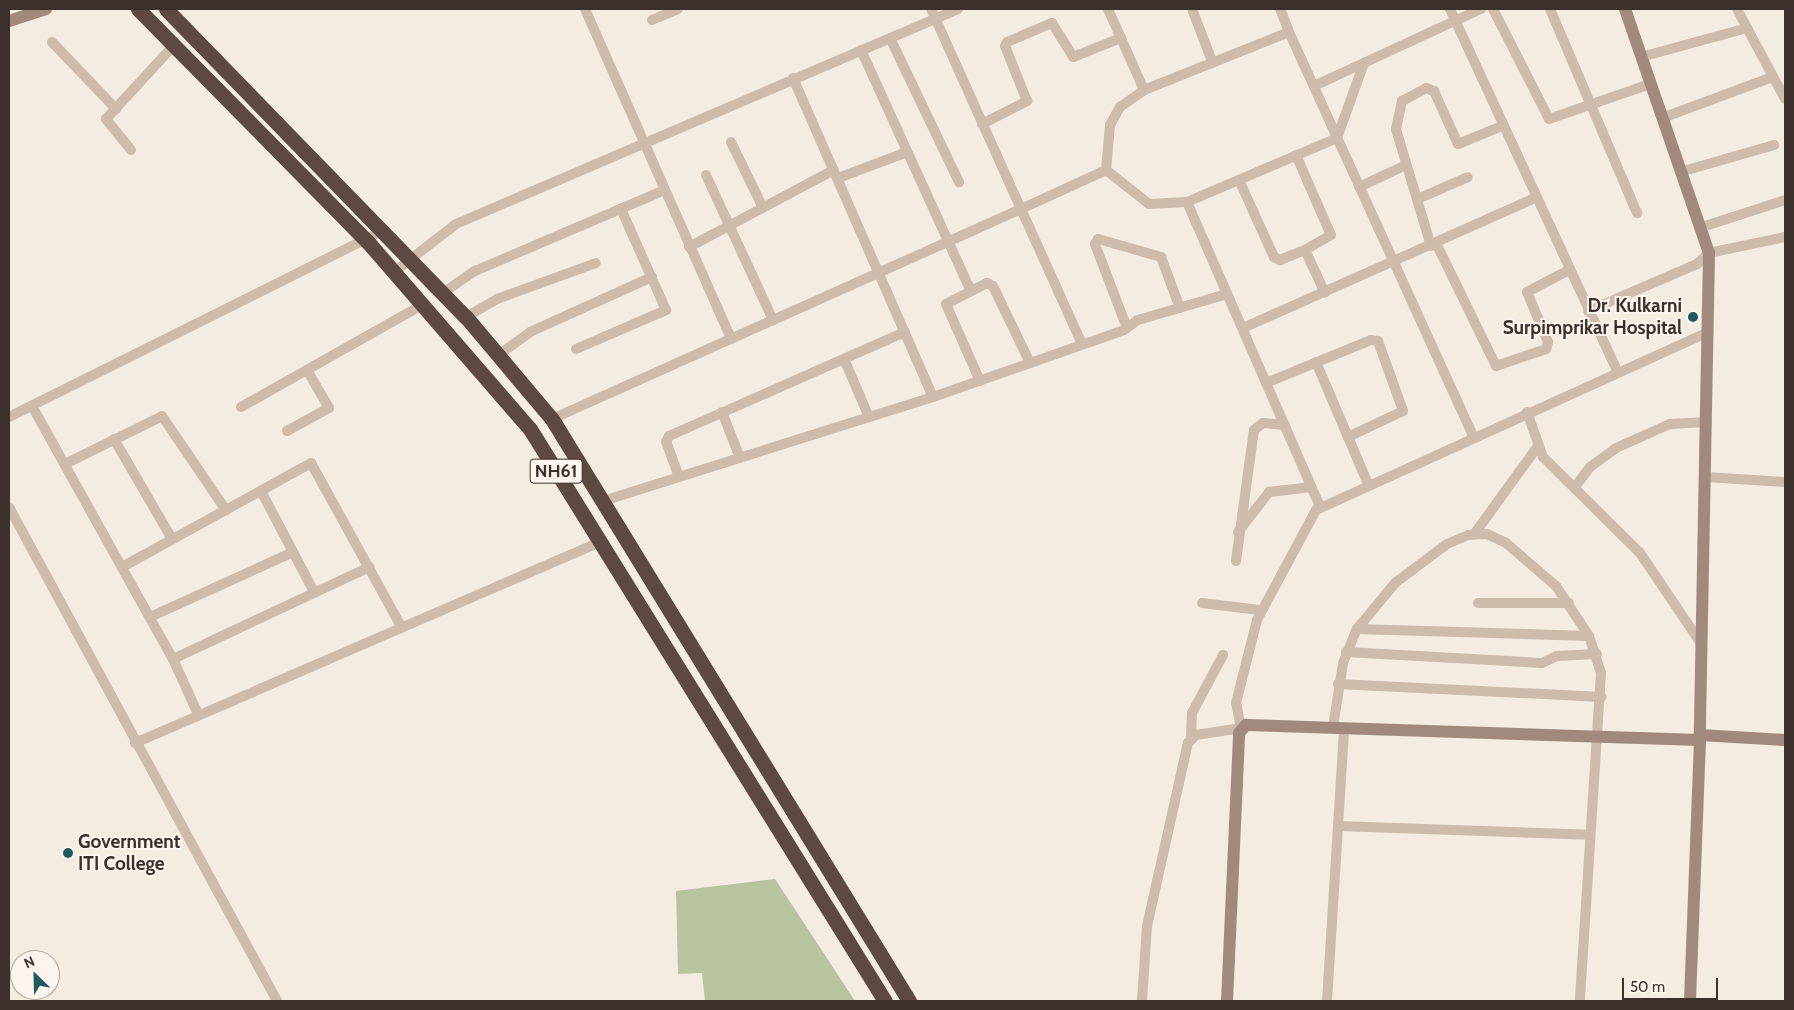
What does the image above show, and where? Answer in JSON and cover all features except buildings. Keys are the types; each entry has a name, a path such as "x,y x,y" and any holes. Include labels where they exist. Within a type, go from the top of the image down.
{"highway":[{"name":"NH61","path":"138,9 367,241 424,304 530,429 885,1001"},
{"name":"NH61","path":"166,9 443,292 500,354 552,419 908,1001"},
{"path":"590,527 612,516"}],"street":[{"path":"9,21 46,9"},
{"path":"585,9 641,143 731,339"},
{"path":"652,20 678,9"},
{"path":"394,272 456,224 641,143 890,38 933,14 958,9"},
{"path":"1108,9 1144,90"},
{"path":"1192,9 1212,62"},
{"path":"1280,9 1392,264 1473,436"},
{"path":"1450,9 1534,198 1618,372"},
{"path":"1314,86 1481,9"},
{"path":"1493,9 1550,119 1593,106 1650,84"},
{"path":"1550,9 1593,106 1637,213"},
{"path":"1625,9 1709,253 1700,738 1690,1001"},
{"path":"1737,9 1785,99"},
{"path":"933,14 1082,344"},
{"path":"982,124 1027,101 1005,46 1007,42 1052,23 1074,57 1121,38"},
{"path":"1642,57 1747,28"},
{"path":"1106,170 1110,124 1120,106 1144,90 1289,32"},
{"path":"890,38 959,182"},
{"path":"52,42 116,109"},
{"path":"131,150 106,122 174,45"},
{"path":"861,50 970,291"},
{"path":"1106,170 1149,204 1187,202 1337,138 1364,63"},
{"path":"1662,118 1774,77"},
{"path":"793,78 934,397"},
{"path":"1502,126 1458,144 1434,91 1426,88 1408,96 1398,108 1396,129 1406,165 1420,198 1433,244 1496,366 1546,349 1548,342 1527,292 1569,270"},
{"path":"731,142 763,208"},
{"path":"1680,172 1774,144"},
{"path":"689,247 763,208 836,174 906,152"},
{"path":"1239,180 1274,257 1280,260 1305,250 1331,235 1296,155"},
{"path":"1359,187 1406,165"},
{"path":"552,419 1106,170"},
{"path":"706,175 774,320"},
{"path":"1420,198 1468,177"},
{"path":"443,292 475,271 663,191"},
{"path":"1243,328 1392,264 1534,198"},
{"path":"1699,228 1785,200"},
{"path":"1187,202 1320,506"},
{"path":"576,349 665,313 652,277 621,209"},
{"path":"9,417 367,241 384,230"},
{"path":"1588,312 1697,264 1709,253 1785,237"},
{"path":"1127,328 1095,244 1098,239 1161,258 1180,308"},
{"path":"1305,250 1325,293"},
{"path":"466,317 497,299 596,263"},
{"path":"500,354 530,332 652,277"},
{"path":"980,380 947,307 948,302 986,283 993,286 1030,363"},
{"path":"603,501 934,397 1127,328 1138,320 1227,294"},
{"path":"241,407 424,304"},
{"path":"679,477 666,439 722,412 905,332"},
{"path":"1227,1001 1241,728 1236,703 1260,610 1320,506 1708,332"},
{"path":"1266,383 1371,340 1382,348 1403,412 1348,437"},
{"path":"844,359 869,417"},
{"path":"1316,362 1368,484"},
{"path":"287,431 329,408 307,370"},
{"path":"32,406 173,659 198,714"},
{"path":"722,412 740,458"},
{"path":"1527,412 1538,446 1548,463 1575,487 1640,553 1702,645"},
{"path":"65,464 155,416 166,418 226,510"},
{"path":"1575,487 1590,467 1616,448 1670,424 1707,422"},
{"path":"1236,561 1238,532 1254,430 1263,423 1285,425"},
{"path":"114,439 172,539"},
{"path":"1327,1001 1338,826 1338,684 1346,652 1357,629 1378,599 1410,571 1447,544 1475,533 1538,446"},
{"path":"122,567 226,510 304,464 316,466 400,626"},
{"path":"1706,477 1785,482"},
{"path":"1238,532 1269,492 1312,488"},
{"path":"261,490 314,592"},
{"path":"9,506 135,743 277,1001"},
{"path":"1475,533 1506,543 1569,603 1589,636 1597,654 1602,697 1590,835 1580,1001"},
{"path":"135,743 400,626 600,542"},
{"path":"150,617 293,552"},
{"path":"173,659 369,566"},
{"path":"1202,603 1260,610"},
{"path":"1478,603 1569,603"},
{"path":"1357,629 1589,636"},
{"path":"1346,652 1542,663 1556,656 1597,654"},
{"path":"1142,1001 1147,926 1191,738 1192,713 1224,656"},
{"path":"1338,684 1602,697"},
{"path":"1191,738 1241,728 1338,728 1785,740"},
{"path":"1338,826 1590,835"}],"green space":[{"path":"775,879 855,1001 705,1001 702,973 678,974 676,891"}],"place":[{"name":"Dr. Kulkarni Surpimprikar Hospital","path":"1693,317"},
{"name":"Government ITI College","path":"68,853"}]}
